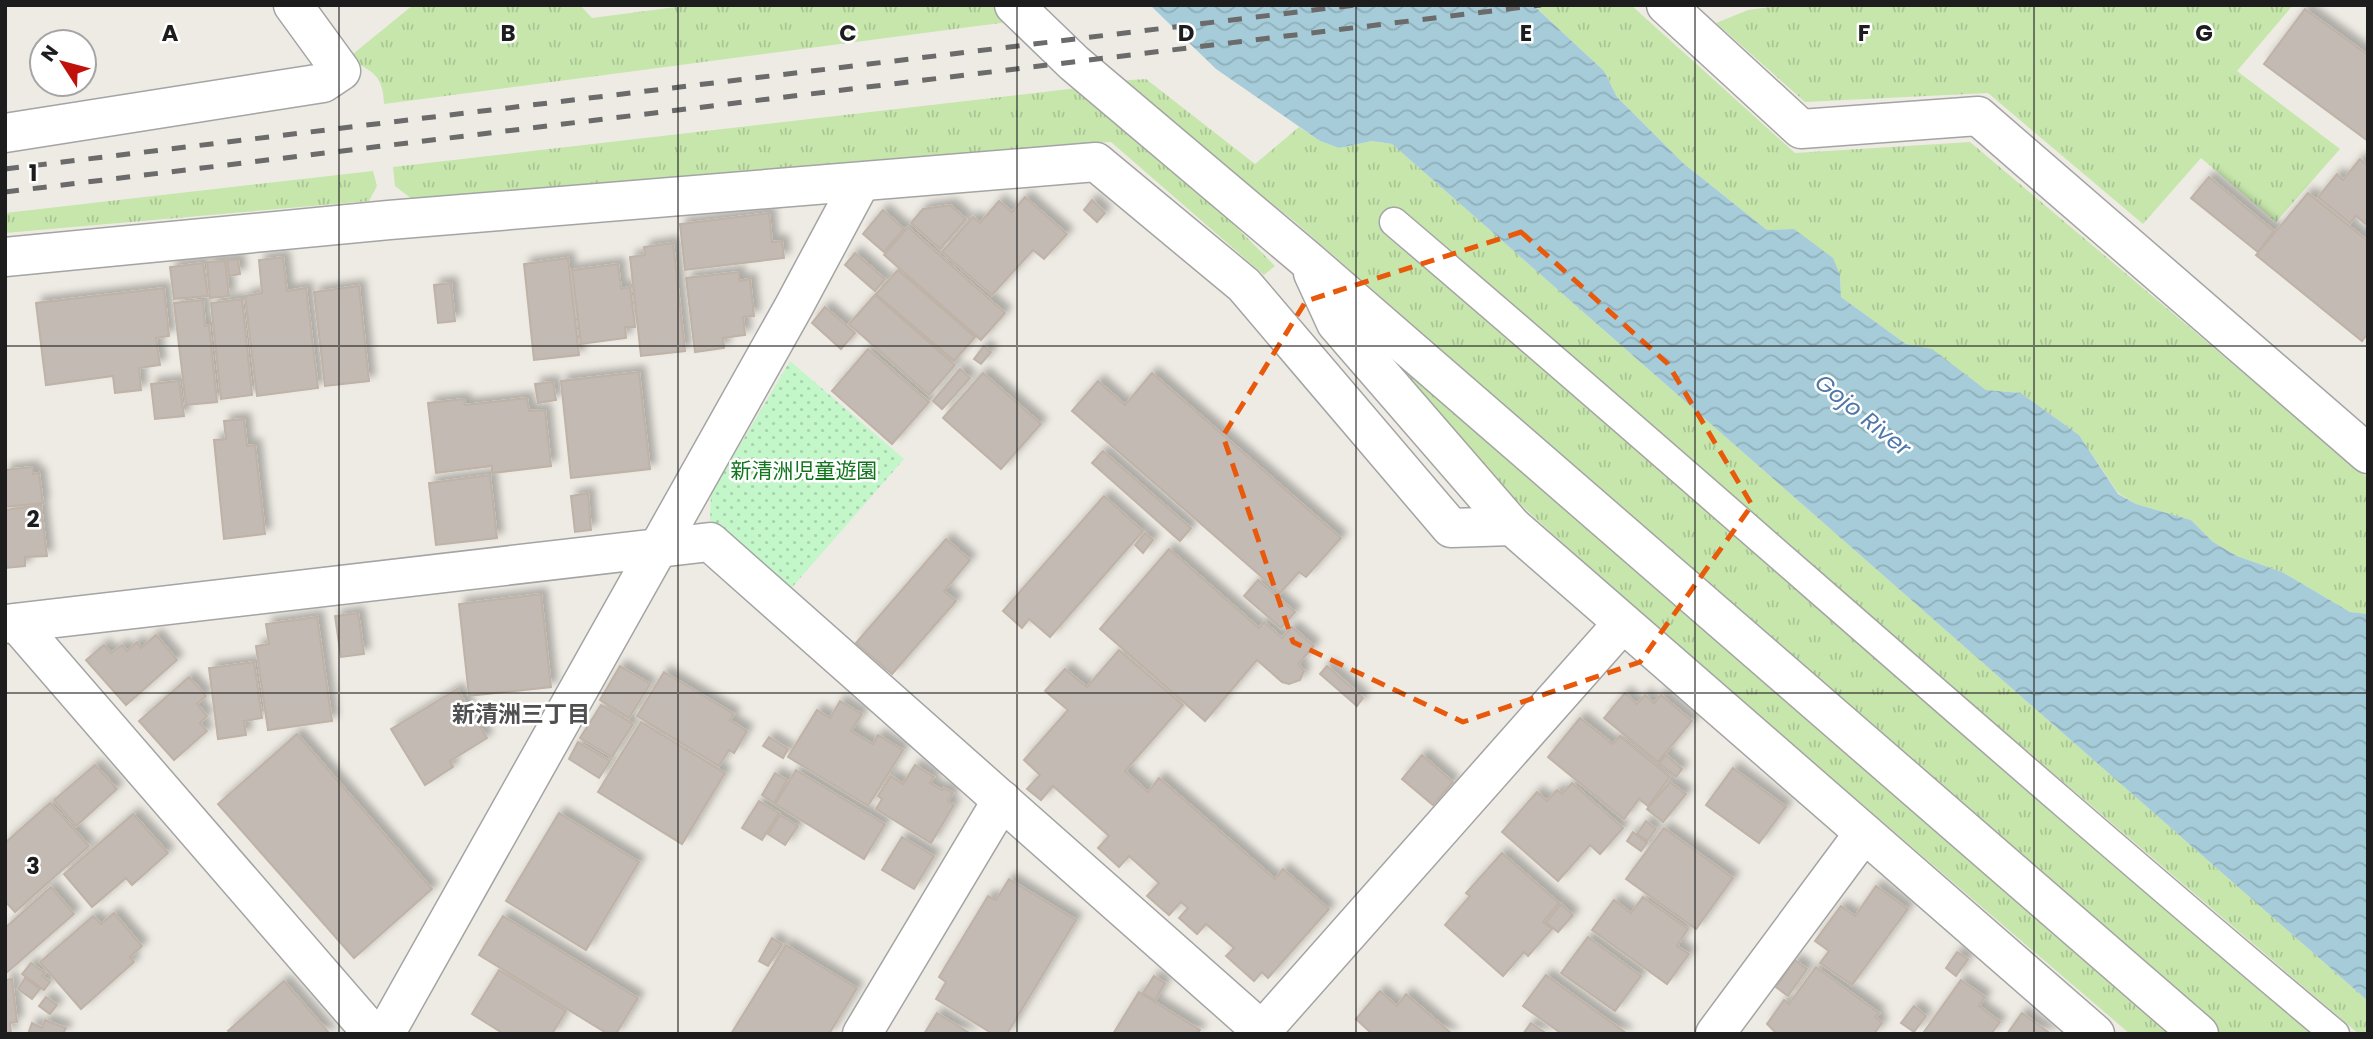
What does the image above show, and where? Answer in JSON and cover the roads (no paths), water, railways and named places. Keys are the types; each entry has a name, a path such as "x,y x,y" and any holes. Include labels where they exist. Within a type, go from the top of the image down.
{"street":[{"path":"5,133 323,83 341,71 293,5"},
{"path":"1014,5 1074,62 1306,259 2199,1034"},
{"path":"1666,5 1801,129 1978,116 2368,454"},
{"path":"5,257 389,220 1096,162 1244,285 1451,528 1512,526"},
{"path":"384,1034 793,308 860,183"},
{"path":"1306,259 1336,323 1512,526 2095,1034"},
{"path":"11,623 710,542 1260,1032 1622,624"},
{"path":"11,623 373,1034"},
{"path":"862,1034 1002,800"},
{"path":"1715,1034 1864,834"}],"lane":[{"path":"1394,222 1602,399 2202,923 2335,1034"}],"water":[{"name":"Gojo River","path":"1150,5 1533,5 1604,71 1617,97 1683,163 1767,230 1794,229 1833,258 1840,275 1841,297 1906,344 1932,349 1986,390 2021,393 2079,435 2118,494 2136,504 2191,520 2213,542 2237,556 2282,572 2350,612 2368,614 2368,1001 1392,144 1372,141 1339,148 1320,141 1216,69"}],"railway":[{"path":"5,169 1355,5"},
{"path":"5,192 1541,5"}],"district":[{"name":"新清洲三丁目","path":"521,714"}],"park label":[{"name":"新清洲児童遊園","path":"804,470"}]}
